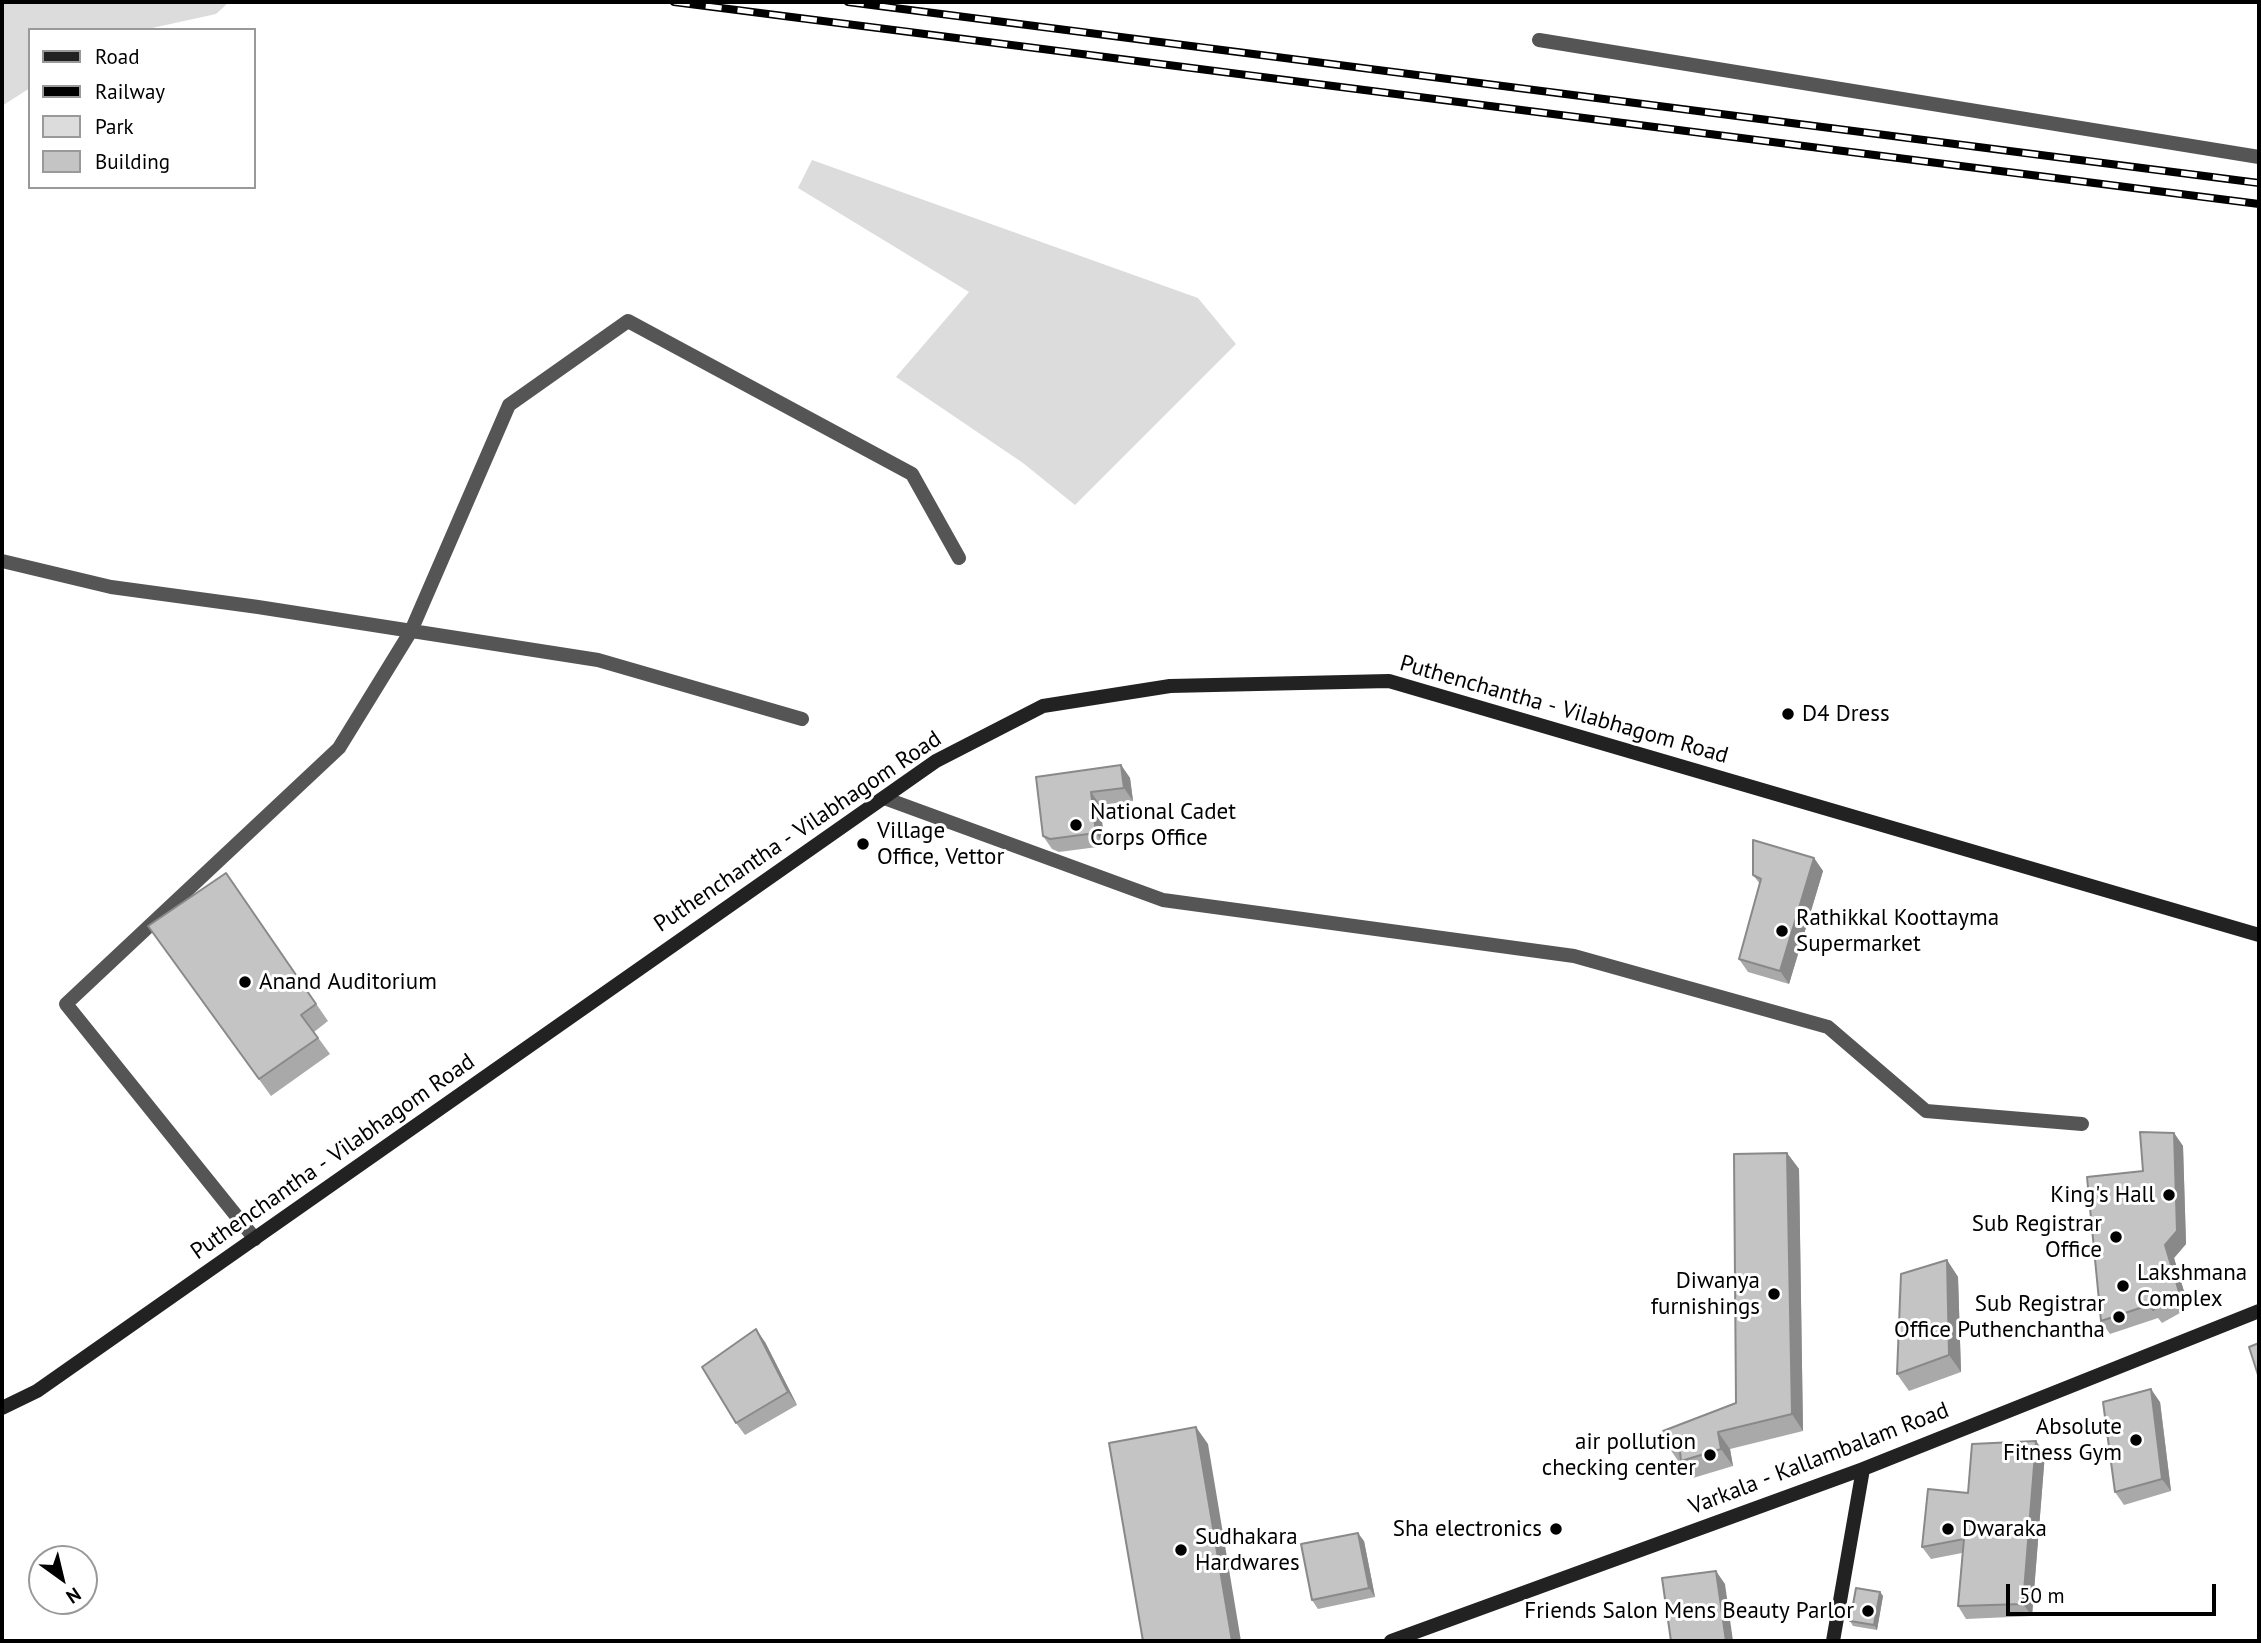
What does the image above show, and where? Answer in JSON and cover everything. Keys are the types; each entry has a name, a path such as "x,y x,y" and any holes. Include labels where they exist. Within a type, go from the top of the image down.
{"main road":[{"name":"Puthenchantha - Vilabhagom Road","path":"2,1408 37,1391 936,761 1043,706 1170,686 1389,681 2259,935"},
{"name":"Varkala - Kallambalam Road","path":"1391,1641 1863,1469 2259,1311"},
{"path":"1833,1641 1863,1469"}],"street":[{"path":"1539,40 2259,157"},
{"path":"255,1239 66,1004 339,748 411,631 509,405 628,321 912,474 959,558"},
{"path":"2,561 111,587 598,660 802,719"},
{"path":"884,798 1163,900 1574,956 1828,1027 1926,1111 2082,1124"}],"green space":[{"path":"2,2 228,3 216,14 152,28 28,28 28,89 2,106"},
{"path":"812,160 1198,298 1236,344 1075,505 1023,463 896,377 969,292 798,188"}],"building":[{"name":"National Cadet Corps Office","path":"1121,765 1124,788 1091,792 1096,833 1050,839 1043,836 1036,777"},
{"name":"Rathikkal Koottayma Supermarket","path":"1753,840 1814,858 1780,971 1739,959 1761,879 1753,875"},
{"name":"Anand Auditorium","path":"226,873 316,1004 301,1015 318,1038 259,1079 148,926"},
{"path":"2140,1132 2174,1133 2177,1231 2165,1245 2180,1295 2153,1310 2152,1304 2101,1321 2087,1177 2143,1171"},
{"name":"Diwanya furnishings","path":"1787,1153 1792,1414 1718,1432 1721,1449 1681,1461 1679,1442 1667,1445 1663,1431 1736,1403 1734,1154"},
{"path":"1947,1260 1949,1355 1897,1374 1901,1274"},
{"path":"756,1329 788,1392 736,1423 702,1367"},
{"path":"2259,1343 2259,1378 2249,1347"},
{"path":"2151,1389 2162,1479 2115,1492 2103,1402"},
{"name":"Sudhakara Hardwares","path":"1196,1427 1232,1641 1143,1641 1109,1443"},
{"path":"2036,1441 2023,1604 1958,1606 1964,1539 1922,1547 1928,1489 1968,1493 1972,1444"},
{"path":"1358,1533 1369,1588 1312,1600 1301,1544"},
{"path":"1716,1571 1726,1641 1671,1641 1662,1578"},
{"name":"Friends Salon Mens Beauty Parlor","path":"1856,1588 1880,1592 1874,1625 1850,1621"}],"railway":[{"path":"674,2 2259,204"},
{"path":"848,2 2259,183"}],"place":[{"name":"D4 Dress","path":"1788,714"},
{"name":"National Cadet Corps Office","path":"1076,825"},
{"name":"Village Office, Vettor","path":"863,844"},
{"name":"Rathikkal Koottayma Supermarket","path":"1782,931"},
{"name":"Anand Auditorium","path":"245,982"},
{"name":"King's Hall","path":"2169,1195"},
{"name":"Sub Registrar Office","path":"2116,1237"},
{"name":"Lakshmana Complex","path":"2123,1286"},
{"name":"Diwanya furnishings","path":"1774,1294"},
{"name":"Sub Registrar Office Puthenchantha","path":"2119,1317"},
{"name":"Absolute Fitness Gym","path":"2136,1440"},
{"name":"air pollution checking center","path":"1710,1455"},
{"name":"Sha electronics","path":"1556,1529"},
{"name":"Dwaraka","path":"1948,1529"},
{"name":"Sudhakara Hardwares","path":"1181,1550"},
{"name":"Friends Salon Mens Beauty Parlor","path":"1868,1611"}]}
